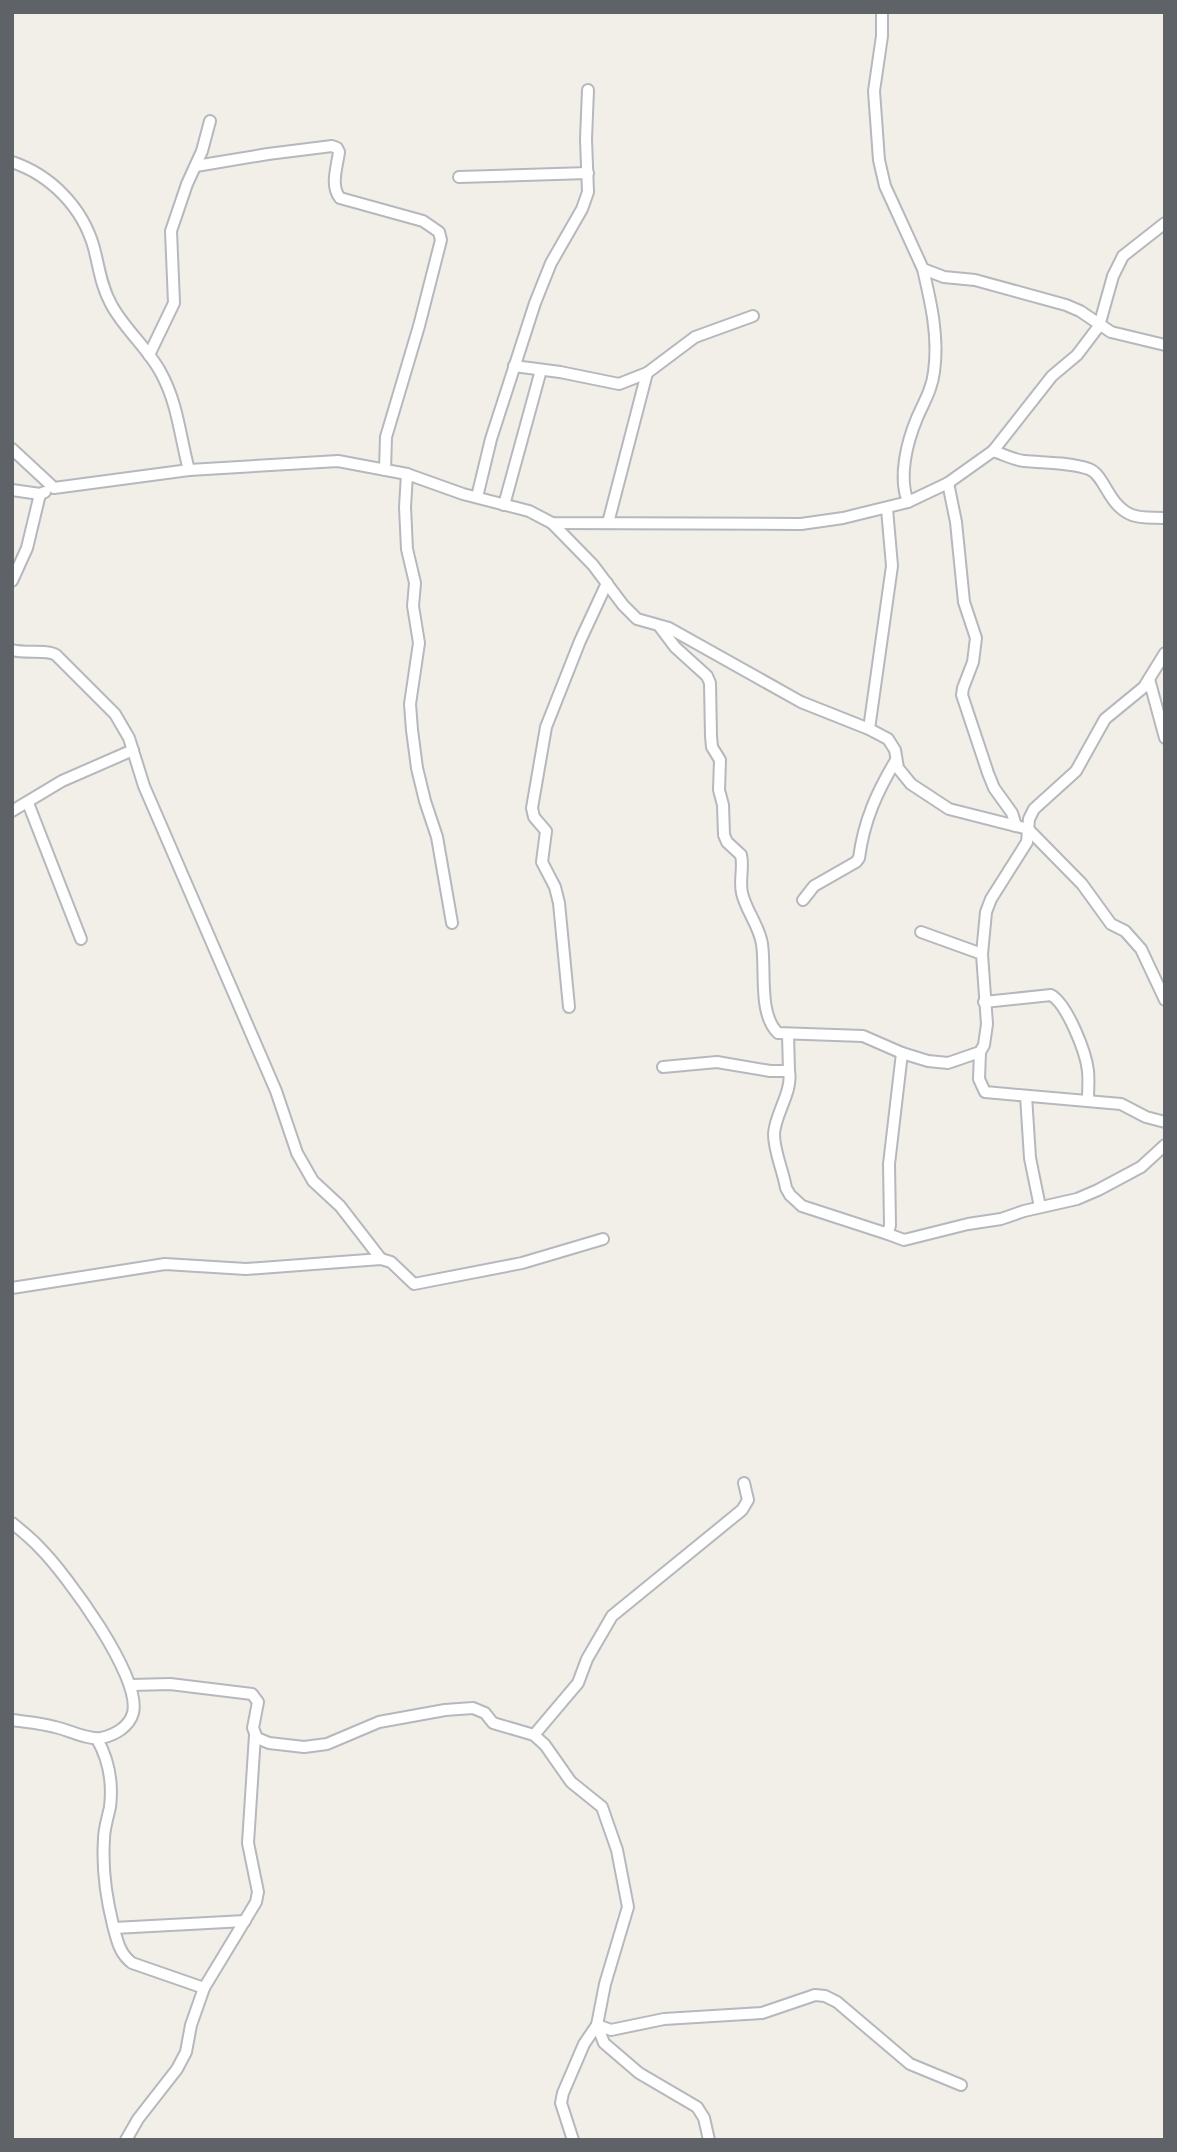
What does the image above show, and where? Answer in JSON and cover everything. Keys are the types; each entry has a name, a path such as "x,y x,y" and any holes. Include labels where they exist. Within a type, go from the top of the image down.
{"street":[{"path":"882,12 883,36 874,91 879,160 885,186 923,269 931,300 936,346 929,397 912,433 905,469 903,489 908,502"},
{"path":"477,497 491,439 514,366 551,263 582,209 588,192 588,90"},
{"path":"149,355 174,303 171,231 202,151 210,121"},
{"path":"196,166 332,146 339,152 334,186 340,198 422,221 439,232 441,240 419,326 386,437 385,470"},
{"path":"12,162 42,176 63,193 76,209 94,246 100,277 112,307 161,373 178,415 188,470"},
{"path":"459,177 588,173"},
{"path":"552,523 801,524 887,509 948,483 993,451 1052,376 1077,355 1099,326 1113,276 1124,256 1165,223"},
{"path":"923,269 944,277 975,280 1066,305 1111,332 1165,345"},
{"path":"514,366 619,384 647,373 695,337 753,316"},
{"path":"504,506 541,370"},
{"path":"608,523 647,373"},
{"path":"12,449 54,488"},
{"path":"993,451 1021,461 1058,463 1088,469 1099,476 1116,504 1127,512 1135,516 1165,518"},
{"path":"12,490 40,494 54,488 188,470 338,461 407,474 504,506 529,511 552,523 593,565 623,606 637,619 669,628 801,702 869,729 893,744 898,768 911,784 948,809 1028,829 1082,884 1111,924 1125,932 1141,949 1165,1000"},
{"path":"407,474 407,549 415,583 413,606 419,643 410,704 412,730 417,768 437,837 452,923"},
{"path":"948,483 956,522 964,602 976,638 973,662 962,695 994,788 1012,813 1016,826"},
{"path":"12,581 27,548 40,494"},
{"path":"869,729 892,566 887,509"},
{"path":"569,1007 559,903 555,887 542,862 546,831 534,817 533,794 546,727 580,640 607,583"},
{"path":"660,626 675,647 707,676 710,683 712,747 720,760 719,790 723,805 724,835 740,855 741,892 759,929 766,1013 772,1028 778,1033 788,1034 863,1036 928,1061 948,1063 980,1052"},
{"path":"12,650 27,654 51,651 115,714 129,738 144,786 276,1091 297,1153 313,1181 340,1206 381,1258"},
{"path":"1165,653 1144,687 1105,719 1076,771 1034,809 1029,819 1027,842 991,899 986,912 982,954 987,1024 984,1045 980,1052 979,1079 985,1092 1121,1104 1146,1117 1165,1122"},
{"path":"1149,679 1165,738"},
{"path":"12,811 62,781 133,750"},
{"path":"803,900 814,886 859,858 867,816 896,760"},
{"path":"27,803 81,939"},
{"path":"921,932 982,954"},
{"path":"984,1002 1051,995 1059,1000 1073,1026 1088,1068 1088,1099"},
{"path":"788,1034 788,1087 774,1134 786,1188 802,1206 904,1240 1001,1219 1098,1191 1141,1167 1165,1145"},
{"path":"888,1234 891,1225 889,1164 902,1053"},
{"path":"663,1067 717,1062 789,1071"},
{"path":"1026,1096 1030,1158 1040,1207"},
{"path":"12,1288 165,1264 246,1269 381,1258 391,1262 414,1284 522,1263 603,1239"},
{"path":"534,1735 578,1683 587,1660 612,1616 742,1510 748,1500 744,1483"},
{"path":"12,1523 40,1548 83,1601 131,1685 134,1704 127,1726 97,1739 52,1726 12,1720"},
{"path":"126,2140 138,2119 177,2069 186,2052 191,2025 204,1988 256,1902 258,1892 248,1843 255,1735 253,1728 258,1702 252,1694 170,1684 131,1685"},
{"path":"255,1735 269,1743 304,1747 327,1744 379,1722 444,1710 473,1708 485,1713 493,1723 534,1735 545,1745 571,1782 603,1807 617,1850 628,1907 605,1983 597,2025 584,2045 563,2093 561,2102 573,2140"},
{"path":"106,1755 118,1731"},
{"path":"97,1739 106,1755 110,1775 111,1798 104,1838 105,1894 123,1956 132,1963 204,1988"},
{"path":"114,1928 245,1921"},
{"path":"597,2025 611,2031 664,2019 762,2013 806,1998 825,1996 838,2002 910,2064 961,2085"},
{"path":"597,2025 604,2043 639,2073 697,2107 704,2118 709,2140"}]}
